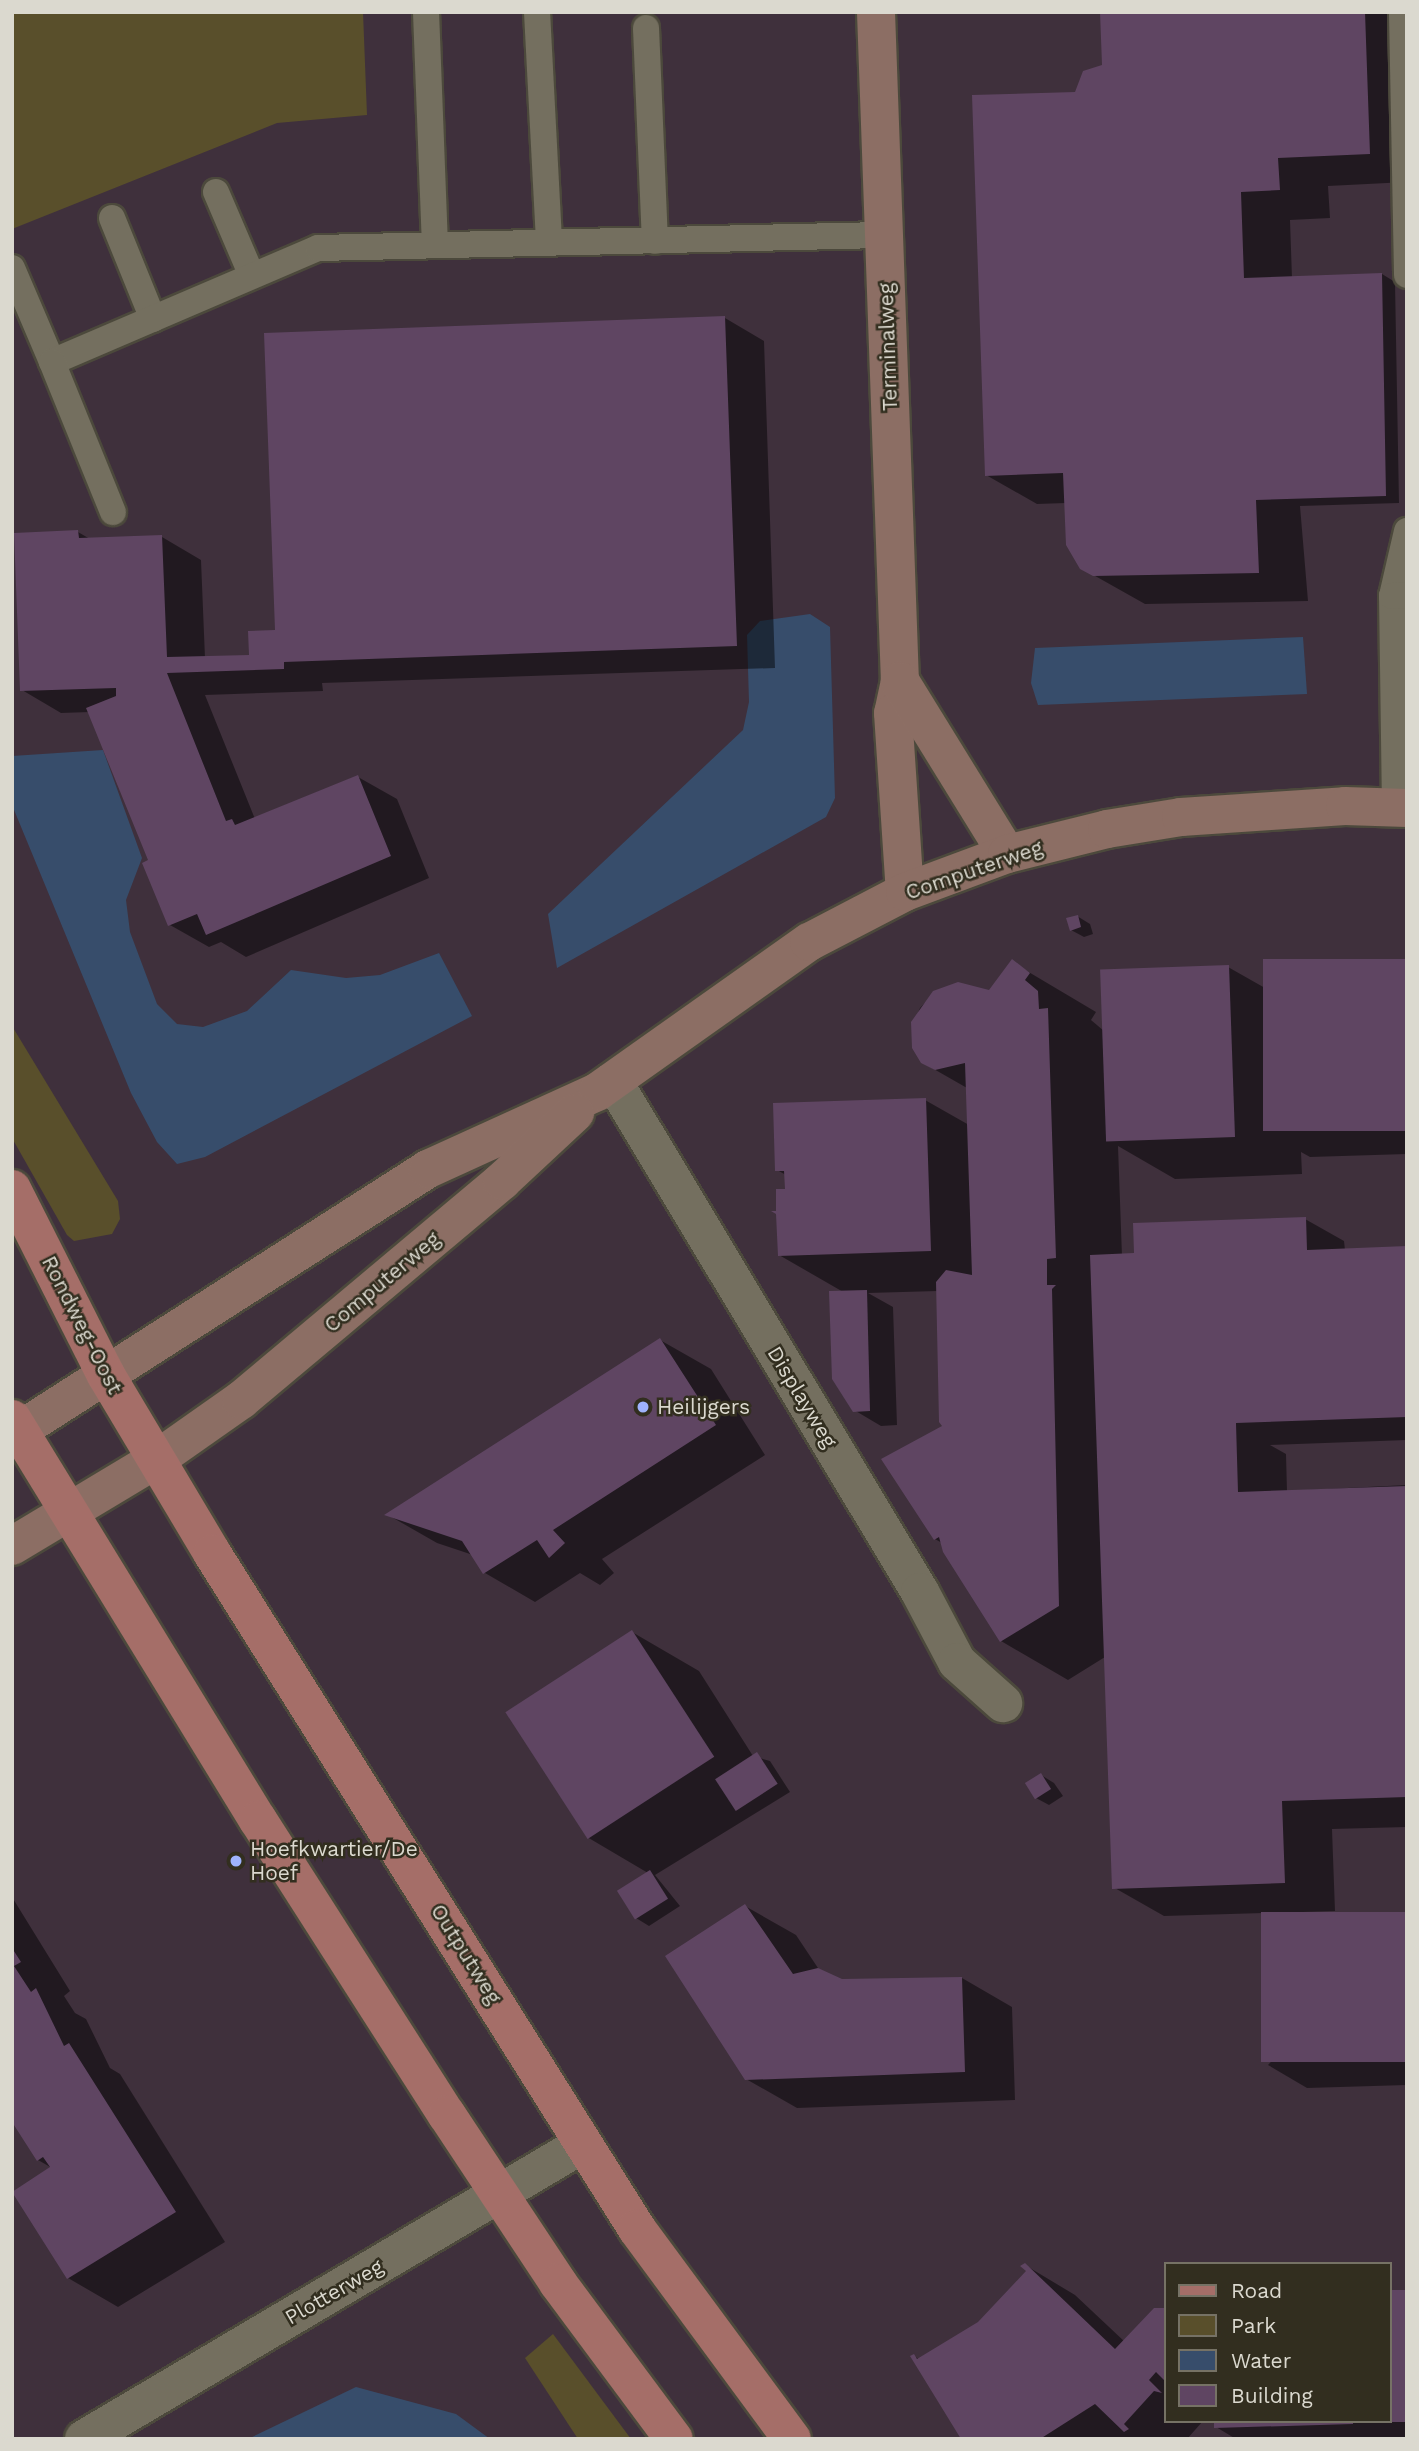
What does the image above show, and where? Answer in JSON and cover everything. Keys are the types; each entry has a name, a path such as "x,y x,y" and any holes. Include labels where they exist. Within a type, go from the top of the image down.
{"main road":[{"name":"Rondweg-Oost","path":"12,1189 106,1375 157,1459"},
{"path":"14,1428 258,1820 499,2194 558,2283 674,2439"},
{"name":"Outputweg","path":"157,1459 637,2229 792,2439"}],"street":[{"name":"Terminalweg","path":"876,12 900,681 893,713 905,892"},
{"name":"Terminalweg","path":"900,681 1007,854"},
{"name":"Computerweg","path":"12,1546 157,1459 241,1400 502,1181 605,1087 809,942 905,892 1007,854 1107,829 1181,817 1345,806 1401,808"},
{"name":"Computerweg","path":"14,1428 106,1375 428,1169 605,1087"},
{"name":"Displayweg","path":"605,1087 920,1592 957,1662 1003,1703"},
{"name":"Plotterweg","path":"83,2439 583,2144"}],"lane":[{"path":"426,12 435,243"},
{"path":"537,12 550,242"},
{"path":"1402,12 1407,275"},
{"path":"646,28 655,241"},
{"path":"216,192 252,276"},
{"path":"112,218 153,319"},
{"path":"52,362 318,248 435,243 884,235"},
{"path":"12,268 113,512"},
{"path":"1401,808 1399,595 1407,531"}],"shaded area":[{"path":"12,12 1407,12 1407,2439 12,2439"}],"green space":[{"path":"12,12 363,12 367,115 277,123 12,229"},
{"path":"12,1026 118,1201 120,1219 112,1234 74,1241 67,1235 12,1138"},
{"path":"553,2334 631,2439 578,2439 525,2358"}],"water":[{"path":"810,614 830,627 835,798 826,817 557,968 548,914 743,730 749,702 747,635 760,621"},
{"path":"1303,637 1307,694 1038,705 1031,683 1035,648"},
{"path":"103,750 142,858 126,900 130,932 157,1004 177,1024 203,1027 247,1011 291,970 346,978 380,975 439,953 472,1016 205,1157 177,1164 157,1142 131,1093 12,805 12,756"},
{"path":"356,2387 456,2414 490,2439 248,2439"}],"building":[{"path":"1100,12 1365,12 1370,154 1278,158 1280,190 1241,192 1244,278 1382,273 1386,496 1256,500 1259,573 1093,576 1080,569 1066,545 1063,473 985,476 972,95 1075,92 1083,71 1102,65"},
{"path":"725,316 737,646 284,662 284,669 167,673 226,821 232,819 235,825 358,775 391,856 206,935 197,914 168,926 142,863 148,860 86,708 116,696 116,688 20,691 14,533 78,530 79,538 162,535 167,657 249,655 248,631 275,630 264,333"},
{"path":"1078,915 1081,927 1070,931 1066,918"},
{"path":"1012,959 1030,973 1025,980 1038,991 1039,1009 1048,1008 1056,1258 1047,1259 1047,1285 1056,1285 1052,1289 1059,1606 1000,1642 943,1552 939,1537 934,1540 881,1459 942,1426 939,1422 936,1282 946,1270 972,1275 965,1063 935,1070 921,1063 912,1048 911,1022 933,991 958,982 989,990"},
{"path":"1263,959 1407,959 1407,1131 1263,1131"},
{"path":"1229,965 1235,1137 1106,1141 1100,970"},
{"path":"926,1098 931,1251 778,1256 776,1214 771,1211 776,1211 776,1189 785,1189 784,1171 775,1171 773,1103"},
{"path":"1306,1217 1307,1250 1407,1246 1407,1417 1236,1423 1238,1492 1407,1486 1407,1797 1282,1801 1285,1883 1112,1889 1090,1255 1134,1253 1133,1223"},
{"path":"867,1290 870,1411 853,1412 832,1379 829,1291"},
{"path":"660,1338 716,1425 553,1530 565,1543 549,1558 537,1540 483,1574 462,1541 384,1515"},
{"path":"632,1630 714,1757 588,1839 505,1712"},
{"path":"757,1752 778,1784 736,1811 715,1779"},
{"path":"1041,1773 1051,1789 1035,1799 1025,1783"},
{"path":"650,1870 668,1899 635,1920 617,1891"},
{"path":"745,1904 793,1974 818,1968 842,1979 962,1977 965,2072 745,2080 665,1956"},
{"path":"1261,1912 1407,1912 1407,2062 1261,2062"},
{"path":"12,1948 21,1962 14,1966 31,1992 36,1988 64,2046 69,2043 176,2212 67,2279 12,2192 50,2167 43,2157 37,2161 12,2122"},
{"path":"1025,2263 1115,2349 1154,2308 1164,2308 1164,2380 1156,2372 1149,2380 1162,2393 1154,2391 1124,2424 1129,2429 1124,2432 1095,2404 1040,2439 961,2439 910,2356 914,2354 917,2359 978,2322 1026,2271 1020,2266"},
{"path":"1391,2290 1407,2290 1407,2422 1391,2422"},
{"path":"1214,2423 1353,2423 1353,2424 1214,2428"}],"place":[{"name":"Heilijgers","path":"643,1407"},
{"name":"Hoefkwartier/De Hoef","path":"236,1861"}]}
